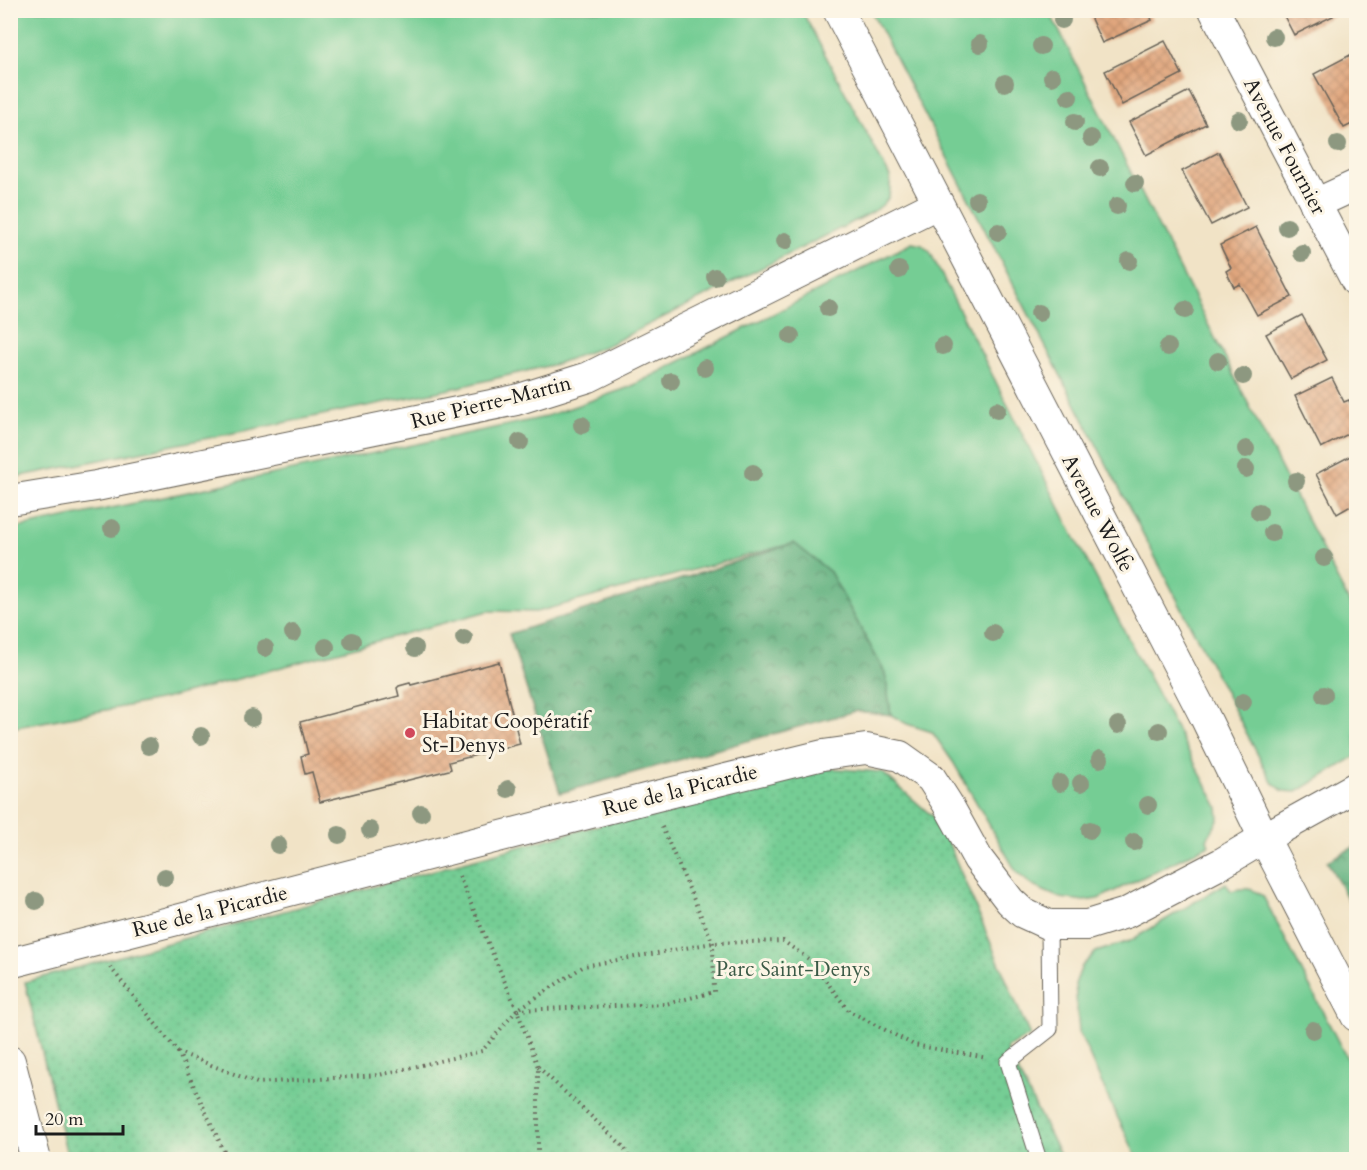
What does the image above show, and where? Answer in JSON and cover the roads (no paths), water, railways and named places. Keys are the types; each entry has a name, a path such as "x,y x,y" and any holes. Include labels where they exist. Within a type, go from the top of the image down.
{"street":[{"name":"Avenue Wolfe","path":"838,10 1204,715 1264,838 1356,1016"},
{"name":"Avenue Fournier","path":"1214,10 1355,273"},
{"path":"1316,204 1356,185"},
{"name":"Rue Pierre-Martin","path":"10,501 96,486 527,397 589,377 938,204"},
{"name":"Rue de la Picardie","path":"10,963 824,754 866,749 900,756 931,778 978,859 1010,901 1023,913 1049,925 1087,925 1126,913 1222,863 1356,787"},
{"path":"10,1060 36,1160"}],"lane":[{"path":"1039,1160 1008,1062 1050,1029 1049,925"}],"place":[{"name":"Habitat Coopératif St-Denys","path":"410,733"}],"park label":[{"name":"Parc Saint-Denys","path":"793,969"}]}
